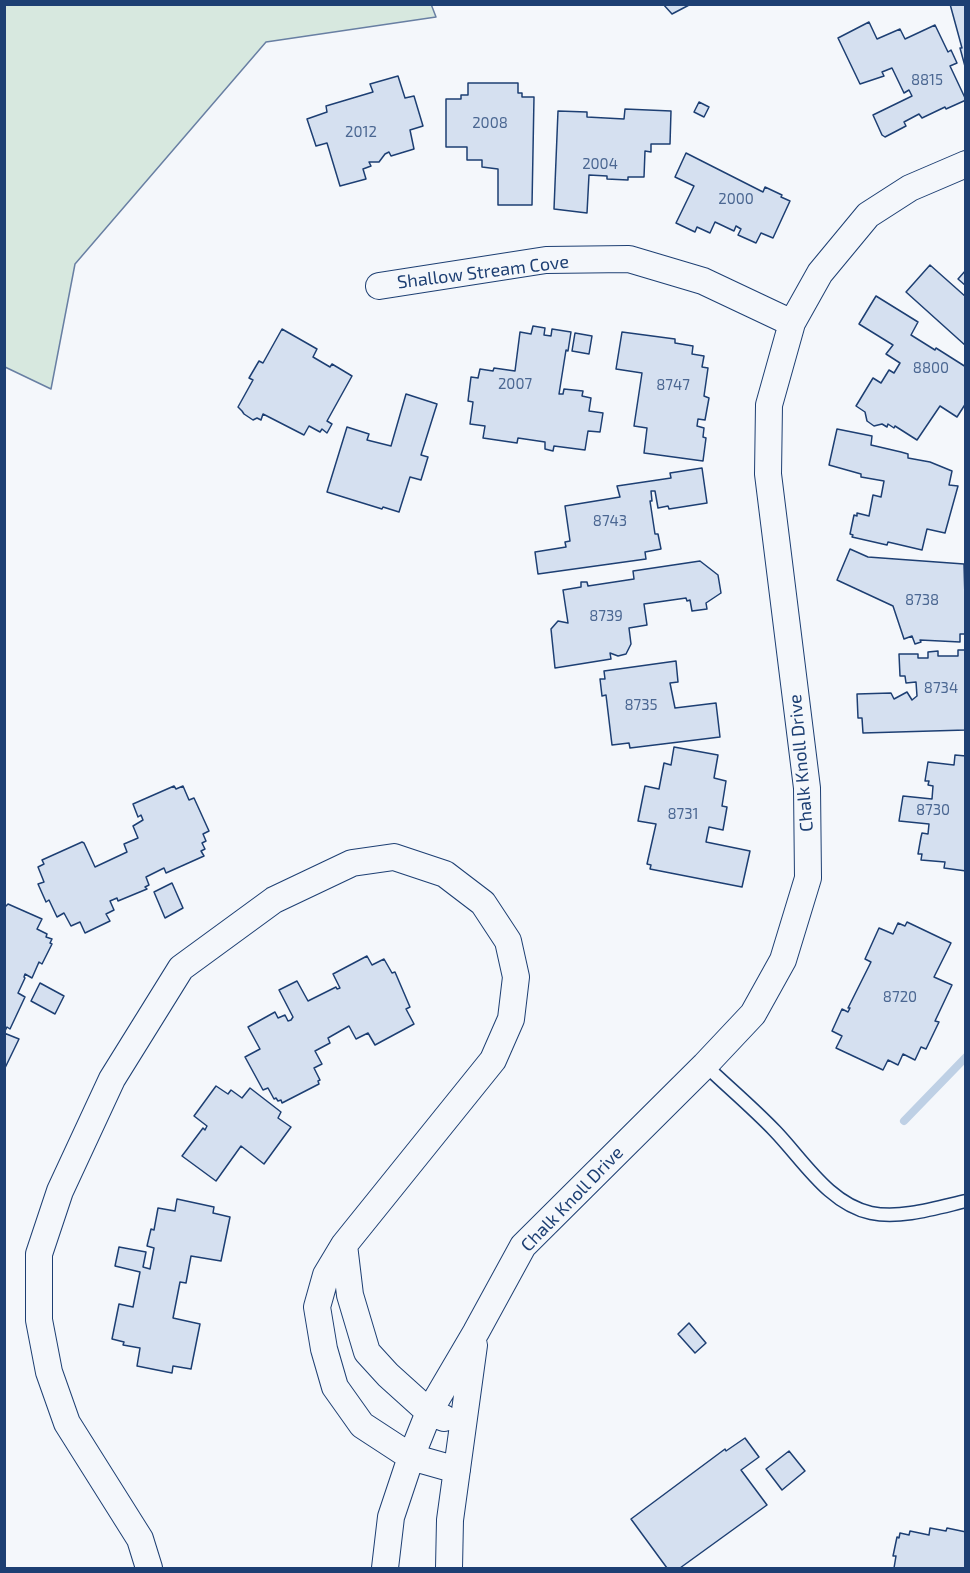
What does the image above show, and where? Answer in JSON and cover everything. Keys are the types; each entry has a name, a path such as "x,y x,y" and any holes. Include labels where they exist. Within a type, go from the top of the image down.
{"street":[{"name":"Chalk Knoll Drive","path":"385,1569 391,1517 429,1412 523,1246 705,1065 753,1014 783,960 808,878 807,788 768,474 769,405 792,323 820,273 868,215 910,188 966,164"},
{"name":"Shallow Stream Cove","path":"379,286 546,260 629,260 703,281 792,323"},
{"path":"149,1569 140,1539 67,1423 49,1372 39,1320 39,1254 60,1191 112,1079 181,968 274,900 352,863 394,857 445,874 483,903 508,941 516,977 511,1019 493,1060 344,1245 326,1275 317,1308 324,1349 335,1387 362,1425 411,1457 457,1470"},
{"path":"344,1245 350,1295 367,1352 388,1375 429,1412 463,1426"},
{"name":"Chalk Knoll Drive","path":"449,1569 450,1520 476,1332"}],"lane":[{"path":"705,1065 775,1131 826,1187 846,1203 870,1213 890,1215 939,1208 966,1201"}],"shaded area":[{"path":"5,4 431,4 436,17 266,42 75,264 51,389 5,367"}],"building":[{"path":"663,4 691,4 672,14"},
{"path":"950,4 966,4 966,70 960,48 962,48"},
{"path":"869,22 877,39 900,29 905,39 935,25 948,52 951,50 957,63 950,66 966,100 922,118 919,114 904,122 906,126 885,137 882,135 873,115 912,96 909,90 904,93 892,68 882,72 884,76 860,84 838,38"},
{"path":"398,76 405,98 414,96 423,126 410,130 414,149 391,156 389,152 379,162 369,162 371,166 363,169 366,179 340,186 327,143 316,146 307,119 327,112 326,106 373,92 370,84"},
{"path":"468,83 518,83 518,93 522,93 522,97 534,97 532,205 498,205 498,169 482,167 482,160 467,160 467,147 446,147 446,99 461,99 461,95 468,95"},
{"path":"699,102 709,107 704,117 694,112"},
{"path":"625,109 671,111 670,144 651,144 651,152 645,151 644,177 628,177 628,180 589,175 587,213 554,209 558,111 587,112 587,117 624,119"},
{"path":"686,153 763,192 765,187 790,201 773,238 761,233 756,243 738,235 741,229 736,226 734,231 715,222 710,233 697,227 695,232 676,223 694,186 675,177"},
{"path":"930,265 966,297 966,346 906,292"},
{"path":"966,270 966,286 958,279"},
{"path":"876,296 918,322 911,335 966,367 966,403 957,417 940,406 917,440 895,426 894,428 888,424 887,427 882,424 874,426 867,421 865,412 856,406 873,378 881,383 889,370 894,373 900,363 886,354 893,345 859,324"},
{"path":"533,326 545,328 544,335 551,336 552,329 571,332 559,394 563,394 564,389 583,391 582,396 591,398 589,411 603,413 600,432 588,431 585,450 554,446 553,451 545,449 545,442 518,438 517,443 483,438 485,426 470,424 473,402 468,401 471,377 478,378 480,369 515,371 520,332 531,334"},
{"path":"282,329 317,349 313,357 330,367 332,364 352,376 327,421 332,424 327,433 322,429 320,432 309,426 304,435 263,414 261,420 257,418 253,420 238,407 253,380 249,378 259,361 263,363"},
{"path":"622,332 675,339 675,343 693,346 692,354 704,356 702,367 708,368 704,396 709,398 705,420 698,419 697,426 704,428 703,437 706,438 703,461 644,453 647,428 634,426 642,373 616,369"},
{"path":"575,333 592,336 589,354 572,351"},
{"path":"406,394 437,404 421,455 428,457 421,480 410,477 399,512 327,492 347,427 369,434 367,440 391,446"},
{"path":"837,429 872,436 871,445 908,454 908,458 930,462 952,471 949,485 958,486 945,533 927,529 922,550 852,537 853,535 850,534 854,515 857,516 857,513 869,516 873,495 881,497 884,481 861,477 861,474 829,465"},
{"path":"702,468 707,503 669,509 668,506 658,508 655,491 651,491 652,501 650,501 655,534 658,534 661,549 645,552 646,559 538,574 535,552 566,547 565,542 570,541 565,506 620,497 617,486 671,478 670,473"},
{"path":"850,549 868,557 964,564 966,634 960,634 960,642 920,640 921,642 915,644 912,636 904,639 893,606 837,580"},
{"path":"700,561 718,575 721,593 706,603 707,609 692,611 690,600 687,601 686,598 644,604 647,625 629,628 631,644 626,654 618,656 610,653 611,659 555,668 551,629 558,621 568,623 563,590 581,587 581,582 587,582 588,586 634,579 633,571"},
{"path":"958,650 966,650 966,730 863,733 862,718 858,718 857,694 891,693 894,699 907,692 912,700 917,696 916,682 906,683 905,676 900,676 899,654 918,654 918,658 928,658 928,652 938,651 938,656 958,656"},
{"path":"676,661 678,682 670,683 675,708 716,703 720,737 630,748 629,743 612,745 606,695 602,696 600,679 605,679 604,671"},
{"path":"674,747 718,755 714,778 726,781 722,806 727,807 723,830 709,827 706,842 750,851 742,887 650,869 651,865 647,864 656,824 638,821 645,786 659,789 664,763 671,765"},
{"path":"955,755 966,756 966,871 944,868 945,862 921,860 922,854 918,854 921,837 922,833 928,834 929,824 899,821 903,796 932,799 933,786 928,785 929,781 925,781 928,762 954,765"},
{"path":"174,786 176,789 183,786 189,800 194,798 209,831 203,834 206,841 202,843 205,849 201,851 204,856 166,873 164,868 146,877 149,885 145,887 147,889 118,901 117,898 110,901 114,910 106,914 110,921 85,933 80,922 71,926 64,913 57,917 49,900 46,902 38,884 44,882 38,867 44,864 42,860 82,842 95,867 127,852 124,844 138,838 133,826 143,820 141,815 138,817 133,804"},
{"path":"172,883 183,908 165,918 154,892"},
{"path":"8,904 42,919 37,929 52,939 50,943 52,944 42,964 39,962 32,978 25,974 18,993 25,997 10,1029 7,1027 4,1033 4,908"},
{"path":"907,922 951,943 934,977 952,985 935,1021 939,1022 926,1049 921,1047 915,1060 903,1054 898,1065 888,1060 883,1070 836,1048 842,1036 832,1031 842,1009 848,1012 871,962 865,959 879,928 893,934 898,923 905,926"},
{"path":"367,956 372,965 384,959 392,973 395,972 410,1007 406,1009 414,1024 375,1045 368,1033 356,1039 349,1026 328,1038 330,1043 315,1051 322,1064 314,1068 320,1080 319,1084 282,1103 281,1100 274,1099 268,1088 263,1090 245,1057 260,1049 248,1027 275,1012 278,1018 285,1015 288,1021 291,1020 293,1017 279,990 297,981 308,1001 336,987 340,988 333,974"},
{"path":"40,983 64,996 55,1014 31,1001"},
{"path":"4,1033 19,1039 4,1070"},
{"path":"216,1086 228,1094 231,1090 242,1098 250,1088 281,1112 278,1118 291,1127 264,1164 241,1146 216,1181 182,1156 207,1126 194,1116"},
{"path":"177,1199 214,1207 213,1213 230,1217 221,1261 191,1256 186,1283 180,1282 173,1318 200,1324 191,1369 173,1366 172,1373 137,1366 140,1348 123,1345 124,1342 112,1339 119,1304 133,1307 140,1272 115,1266 119,1247 146,1252 143,1267 150,1269 154,1248 147,1246 151,1229 154,1230 158,1208 175,1211"},
{"path":"689,1323 706,1343 695,1353 678,1334"},
{"path":"745,1438 759,1457 741,1470 767,1505 680,1568 667,1568 631,1519 725,1449 726,1451"},
{"path":"789,1451 805,1471 782,1490 766,1469"},
{"path":"930,1528 946,1531 947,1528 966,1532 966,1568 894,1568 896,1556 893,1556 900,1533 909,1535 910,1531 929,1535"}],"waterway":[{"path":"904,1121 966,1057"}]}
